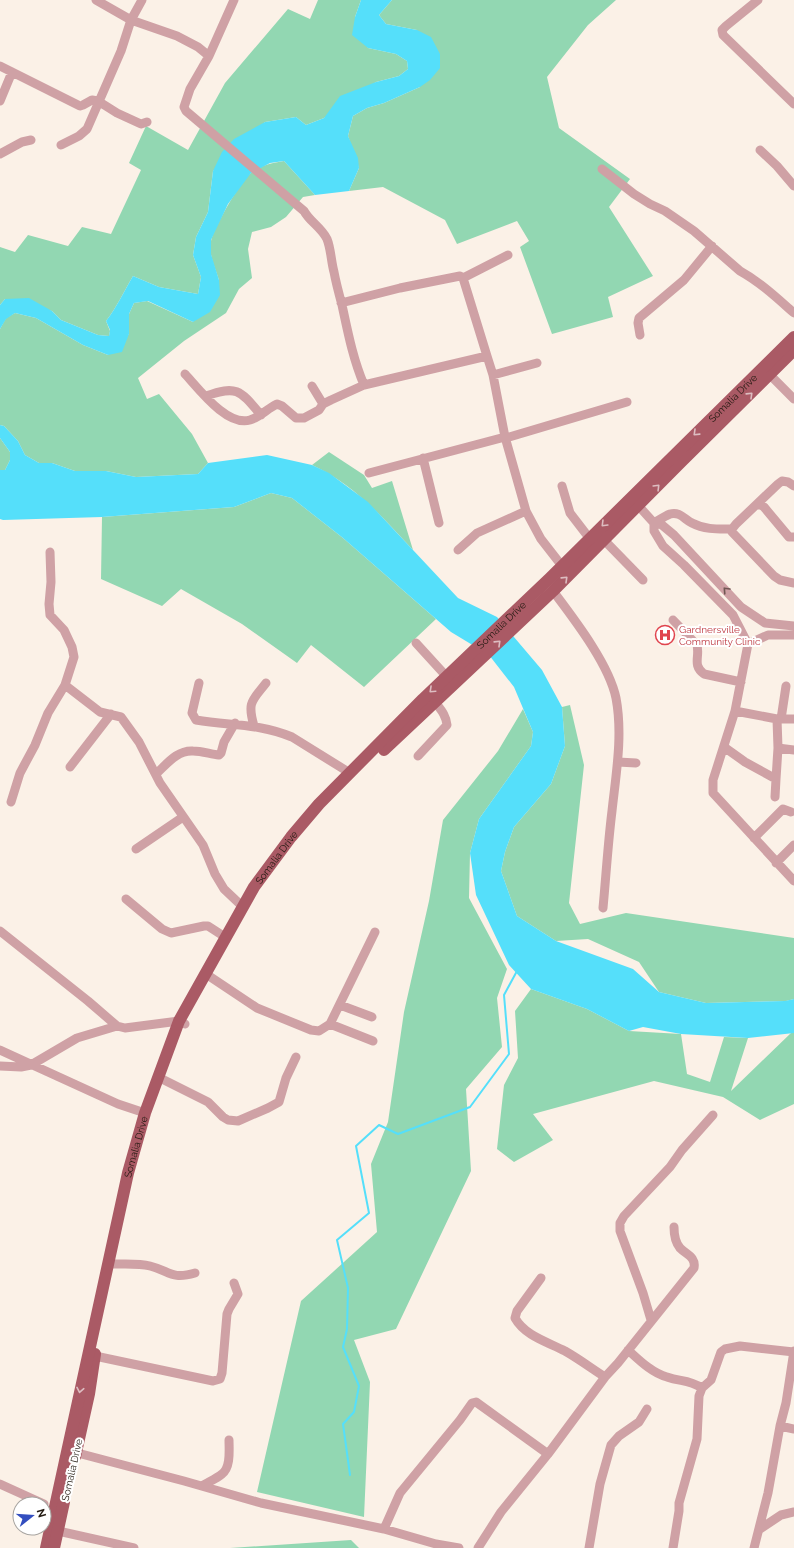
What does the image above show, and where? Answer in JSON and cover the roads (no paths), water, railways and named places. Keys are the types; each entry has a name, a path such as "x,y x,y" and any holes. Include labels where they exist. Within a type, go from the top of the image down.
{"main road":[{"name":"Somalia Drive","path":"52,1496 72,1451 89,1394 94,1356 113,1264 150,1112 182,1022 248,905 293,843 320,811 435,702 475,658 513,621 562,566 590,539 635,501 767,371 794,337"},
{"name":"Somalia Drive","path":"767,371 794,351"},
{"name":"Somalia Drive","path":"513,621 553,591 604,540 635,501"},
{"name":"Somalia Drive","path":"54,1548 72,1451 84,1370 128,1173 145,1113 182,1022 242,907 291,837 319,804 447,677 475,658"},
{"name":"Somalia Drive","path":"46,1536 46,1548"}],"street":[{"path":"96,0 131,20 178,36 198,47 209,56"},
{"path":"61,145 79,136 87,129 121,51 131,20 142,0"},
{"path":"234,0 209,56 190,89 184,107 186,111 304,211 309,219 317,225 328,241 351,349 364,385"},
{"path":"758,0 722,30 723,35 794,104"},
{"path":"0,66 80,106 92,100 98,101 135,122 141,124 147,122"},
{"path":"0,101 12,72"},
{"path":"0,154 22,142 31,140"},
{"path":"760,150 777,166 794,186"},
{"path":"602,169 634,194 665,211 712,246 740,271 748,275 794,313"},
{"path":"640,335 638,323 639,318 684,280 712,246"},
{"path":"341,303 400,288 457,276 463,278 508,254"},
{"path":"463,278 493,375 506,438 526,511 540,539 562,566"},
{"path":"186,374 228,417 236,420 249,420 261,415 277,404 282,406 296,418 304,418 319,410 324,404 364,385 487,356"},
{"path":"493,375 537,363"},
{"path":"767,371 794,398"},
{"path":"312,386 324,404"},
{"path":"206,396 221,391 232,390 238,392 251,403 261,415"},
{"path":"369,473 422,458 506,438 627,402"},
{"path":"422,458 439,523"},
{"path":"654,523 671,514 676,514 692,523 709,529 732,529 782,481 788,482 794,486"},
{"path":"562,486 570,514 590,539"},
{"path":"635,501 654,523 668,530 741,607 765,623 794,626"},
{"path":"757,505 764,507 789,537 794,537"},
{"path":"458,550 477,533 526,511"},
{"path":"654,523 654,531 663,546 684,565 733,615 748,644 735,711 713,780 713,793 794,881"},
{"path":"732,529 732,532 774,576 780,580 794,582"},
{"path":"604,540 643,580"},
{"path":"11,802 20,772 48,713 65,685 72,665 74,652 64,630 50,614 48,604 51,582 50,552"},
{"path":"684,565 694,556"},
{"path":"553,591 585,635 599,658 616,697 618,713 618,762 603,908"},
{"path":"733,615 741,607"},
{"path":"672,620 698,644 697,666 699,670 704,674 741,682"},
{"path":"765,623 768,635"},
{"path":"748,644 768,635 794,635"},
{"path":"416,643 447,677"},
{"path":"198,683 192,713 196,720 254,726 292,737 350,773"},
{"path":"254,726 250,708 251,702 266,683"},
{"path":"65,685 100,712 122,717 134,733 160,783 203,845 215,874 224,889 242,907"},
{"path":"775,797 779,719 786,686"},
{"path":"418,756 447,725 447,719 444,713 435,702"},
{"path":"735,711 779,719 794,719"},
{"path":"70,767 111,714"},
{"path":"156,774 175,756 186,751 194,750 219,755 224,742 235,723"},
{"path":"724,747 745,762 776,779"},
{"path":"778,748 794,750"},
{"path":"618,762 636,764"},
{"path":"754,838 783,809 790,812"},
{"path":"136,849 183,817"},
{"path":"776,863 794,845"},
{"path":"126,899 162,929 171,933 208,926 225,937"},
{"path":"0,930 117,1026 125,1028 182,1022"},
{"path":"209,976 257,1008 311,1030 319,1031 330,1024 375,932"},
{"path":"340,1005 372,1017"},
{"path":"330,1024 373,1041"},
{"path":"0,1066 21,1067 31,1065 77,1038 117,1026"},
{"path":"0,1050 31,1065 61,1076 118,1104 145,1113"},
{"path":"162,1079 208,1102 228,1120 238,1121 278,1102 286,1078 296,1057"},
{"path":"651,1320 643,1293 620,1231 620,1223 624,1216 670,1167 682,1150 713,1115"},
{"path":"478,1548 501,1512 548,1454 605,1377 695,1265 692,1258 680,1248 677,1243 674,1227"},
{"path":"113,1264 149,1265 176,1276 185,1276 195,1273"},
{"path":"541,1278 517,1312 515,1318 518,1323 537,1338 564,1351 605,1377"},
{"path":"94,1356 213,1381 220,1379 222,1373 227,1314 238,1294 234,1283"},
{"path":"673,1548 679,1511 678,1503 697,1439 698,1401 702,1388 711,1380 721,1352 725,1349 740,1346 794,1351 786,1403 780,1426 760,1529 754,1548"},
{"path":"628,1350 643,1363 661,1374 669,1378 689,1381 702,1388"},
{"path":"380,1529 400,1493 460,1420 472,1403 476,1402 548,1454"},
{"path":"589,1548 600,1484 611,1445 619,1436 639,1422 647,1409"},
{"path":"780,1426 794,1429"},
{"path":"202,1486 222,1474 226,1469 229,1459 229,1440"},
{"path":"72,1451 261,1503 459,1548"},
{"path":"0,1484 26,1496"},
{"path":"760,1529 781,1515 794,1512"},
{"path":"58,1531 134,1548"}],"water":[{"path":"361,0 392,0 379,15 386,24 417,30 431,37 440,54 440,68 430,80 420,87 384,103 367,108 353,116 348,136 358,158 359,168 349,191 315,195 284,161 270,163 251,173 228,204 211,240 211,254 219,280 220,295 210,312 193,322 148,301 134,303 129,314 129,334 122,352 108,355 83,345 36,318 15,313 6,319 0,329 0,305 5,299 29,298 52,311 61,320 98,335 109,336 110,330 106,321 117,305 133,276 159,287 198,294 201,277 193,255 196,237 208,212 213,171 222,152 234,139 265,122 296,117 306,125 324,118 340,96 376,82 399,76 408,69 407,61 396,54 368,48 352,35 355,17"},
{"path":"0,425 4,426 18,441 25,455 39,463 52,463 75,471 106,471 136,477 198,474 208,463 267,455 312,465 329,473 368,502 458,598 497,617 542,670 562,707 565,746 551,784 514,827 505,852 501,871 517,916 556,941 633,969 659,992 706,1003 785,1001 794,999 794,1033 748,1038 681,1034 643,1027 629,1031 587,1009 531,989 509,965 476,895 470,853 479,819 531,746 533,732 514,687 489,655 451,632 343,538 292,498 271,493 234,507 102,517 0,519 0,470 5,470 10,460 10,452 0,438"}],"waterway":[{"path":"350,1475 343,1424 354,1412 359,1386 343,1347 347,1329 348,1288 337,1240 369,1213 356,1146 379,1125 398,1134 470,1107 509,1054 504,995 517,971"}],"place":[{"name":"Gardnersville Community Clinic","path":"665,635"}]}
